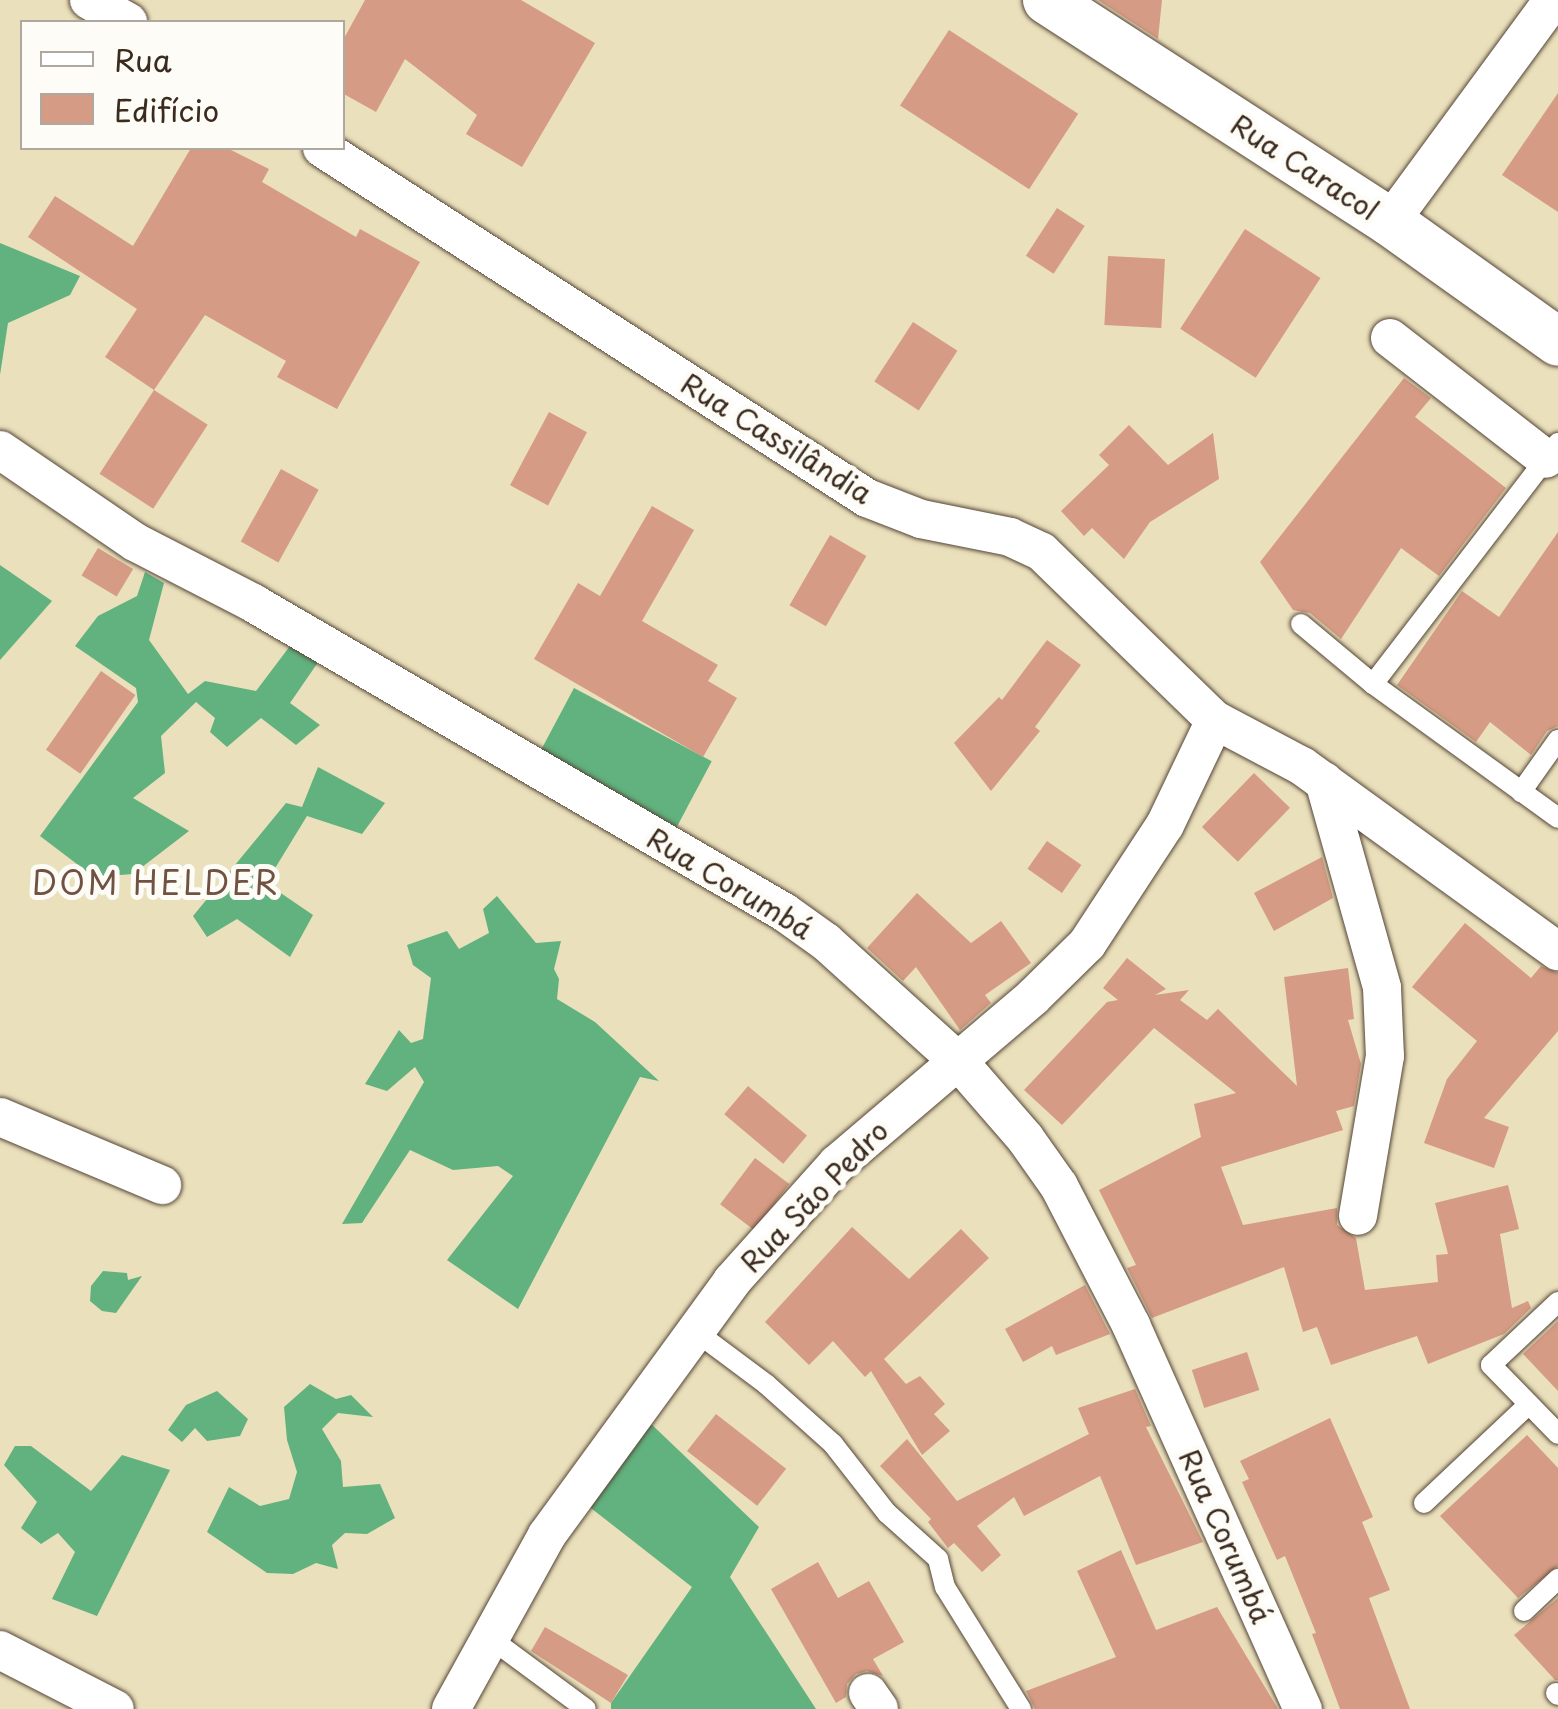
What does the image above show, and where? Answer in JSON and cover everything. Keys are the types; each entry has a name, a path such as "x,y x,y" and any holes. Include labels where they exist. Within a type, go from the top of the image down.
{"street":[{"path":"89,0 124,20"},
{"name":"Rua Caracol","path":"1046,0 1390,222 1558,342"},
{"path":"1390,222 1553,0"},
{"name":"Rua Cassilândia","path":"325,150 867,498 921,519 1010,537 1042,552 1215,720 1278,751 1324,781 1348,803 1558,952"},
{"path":"1390,338 1554,456"},
{"name":"Rua Corumbá","path":"0,450 136,542 253,604 784,912 826,942 960,1062 1025,1138 1059,1186 1131,1325 1303,1709"},
{"name":"Rua São Pedro","path":"451,1709 547,1535 732,1281 837,1164 960,1062 1087,944 1165,824 1215,720"},
{"path":"1324,781 1382,988 1386,1056 1358,1216"},
{"path":"0,1117 162,1185"},
{"path":"0,1650 114,1709"}],"lane":[{"path":"1373,684 1554,456"},
{"path":"1300,624 1373,684 1558,818"},
{"path":"1521,792 1558,740"},
{"path":"1558,1302 1491,1365 1558,1434"},
{"path":"696,1331 766,1384 833,1444 887,1513 938,1560 945,1587 1022,1709"},
{"path":"1424,1503 1529,1404"},
{"path":"1524,1611 1558,1578"},
{"path":"490,1638 586,1709"}],"green space":[{"path":"0,243 80,276 70,295 8,323 0,375"},
{"path":"0,565 52,601 0,660"},
{"path":"145,572 164,583 149,640 188,694 205,681 256,691 293,642 321,658 290,703 320,725 296,745 261,718 227,747 210,732 215,718 196,702 161,736 165,773 133,798 189,831 133,874 94,877 40,836 138,702 136,688 75,646 98,616 137,596"},
{"path":"574,688 712,761 672,836 534,763"},
{"path":"318,767 385,803 362,834 307,816 266,883 313,915 290,957 237,919 207,937 193,916 286,803 302,807"},
{"path":"497,896 536,943 561,941 554,969 559,979 557,999 595,1022 659,1081 640,1077 518,1309 447,1260 513,1176 498,1166 453,1170 410,1150 362,1223 342,1224 424,1082 415,1067 387,1091 365,1084 399,1030 411,1043 423,1039 431,978 413,965 407,945 447,931 459,949 489,933 483,909"},
{"path":"103,1271 127,1273 128,1280 142,1276 116,1313 102,1311 90,1301 91,1286"},
{"path":"310,1384 336,1399 351,1395 373,1417 338,1413 322,1429 341,1461 343,1487 380,1484 395,1518 367,1534 345,1533 332,1545 338,1569 316,1563 293,1574 267,1573 207,1532 229,1487 260,1506 289,1499 297,1472 287,1440 284,1407"},
{"path":"217,1391 248,1419 240,1436 207,1441 195,1428 182,1442 168,1430 186,1405"},
{"path":"648,1421 759,1527 730,1577 816,1709 611,1709 611,1703 692,1587 587,1505"},
{"path":"15,1446 31,1446 91,1491 122,1455 170,1470 97,1616 52,1599 75,1552 58,1533 41,1544 21,1528 37,1502 4,1465"}],"building":[{"path":"365,0 521,0 595,43 522,167 466,134 477,115 405,59 376,112 345,95 345,37"},
{"path":"1098,0 1162,0 1158,39"},
{"path":"949,30 1078,114 1029,189 900,105"},
{"path":"1558,93 1558,212 1502,175"},
{"path":"190,150 231,150 269,169 262,182 356,237 360,229 420,262 337,409 277,377 286,361 205,315 154,390 105,357 137,309 28,237 55,196 133,246"},
{"path":"1057,208 1085,226 1054,274 1026,256"},
{"path":"1245,229 1320,278 1256,378 1180,329"},
{"path":"1108,256 1165,259 1161,328 1104,325"},
{"path":"913,322 957,351 919,410 874,382"},
{"path":"1404,378 1431,398 1415,417 1506,488 1439,576 1401,548 1341,639 1310,613 1293,610 1260,562"},
{"path":"154,390 208,425 153,509 100,474"},
{"path":"549,412 587,432 548,505 510,485"},
{"path":"1129,425 1168,465 1213,433 1219,479 1150,522 1124,559 1092,528 1084,536 1061,511 1109,465 1099,455"},
{"path":"281,469 319,490 278,562 241,542"},
{"path":"652,506 694,530 642,621 718,665 708,681 737,698 703,757 534,659 578,583 600,596"},
{"path":"1558,532 1558,726 1547,731 1531,755 1490,722 1476,742 1397,685 1462,591 1499,617"},
{"path":"830,535 866,556 826,626 790,605"},
{"path":"98,548 133,569 117,597 82,575"},
{"path":"1047,640 1081,665 1035,727 1040,731 991,791 954,743 999,697 1002,700"},
{"path":"101,671 135,695 80,774 46,750"},
{"path":"1254,773 1290,808 1238,862 1202,827"},
{"path":"1047,841 1081,865 1062,893 1027,869"},
{"path":"1322,857 1333,898 1274,931 1254,893"},
{"path":"917,893 971,943 1001,921 1031,963 985,995 991,1003 960,1030 916,967 903,981 867,948"},
{"path":"1465,923 1531,978 1541,966 1558,973 1558,1031 1484,1118 1509,1127 1494,1168 1424,1143 1447,1079 1477,1041 1412,987"},
{"path":"1127,958 1166,989 1155,995 1189,990 1180,1000 1207,1020 1218,1009 1297,1086 1284,977 1348,968 1354,1019 1348,1020 1361,1064 1354,1106 1336,1111 1343,1130 1221,1167 1243,1225 1337,1208 1337,1225 1356,1238 1365,1290 1438,1282 1436,1255 1448,1254 1435,1203 1508,1185 1519,1229 1500,1234 1512,1308 1528,1301 1531,1308 1504,1334 1428,1364 1417,1336 1331,1365 1317,1327 1303,1332 1284,1267 1152,1318 1127,1268 1136,1265 1099,1190 1201,1137 1194,1104 1236,1093 1154,1028 1062,1125 1024,1090 1107,1002 1118,1000 1103,988"},
{"path":"748,1086 807,1135 783,1164 724,1114"},
{"path":"755,1158 789,1184 754,1230 720,1204"},
{"path":"852,1227 909,1279 961,1229 989,1258 884,1359 906,1384 920,1376 945,1404 934,1414 950,1431 922,1455 871,1371 865,1377 833,1341 809,1365 765,1322"},
{"path":"1085,1285 1110,1334 1056,1355 1052,1346 1023,1362 1005,1329"},
{"path":"1558,1321 1558,1391 1523,1354"},
{"path":"1247,1352 1259,1390 1204,1408 1192,1370"},
{"path":"1135,1389 1151,1426 1146,1427 1203,1542 1136,1565 1100,1476 1024,1516 1014,1497 977,1526 1001,1555 982,1572 954,1543 948,1548 928,1522 931,1519 880,1466 907,1439 957,1501 1089,1434 1078,1408"},
{"path":"716,1414 786,1469 757,1506 687,1451"},
{"path":"1330,1418 1373,1517 1362,1522 1390,1590 1369,1598 1410,1709 1340,1709 1312,1634 1316,1633 1285,1556 1277,1560 1242,1482 1249,1479 1240,1461"},
{"path":"1527,1435 1558,1468 1558,1566 1518,1598 1440,1516"},
{"path":"1121,1550 1156,1630 1217,1607 1278,1709 1035,1709 1026,1691 1116,1657 1077,1571"},
{"path":"818,1562 838,1598 869,1581 904,1642 873,1659 883,1676 867,1671 856,1674 847,1684 846,1697 836,1703 771,1589"},
{"path":"1558,1598 1558,1680 1555,1680 1514,1635"},
{"path":"545,1627 628,1675 611,1703 531,1651"}],"district":[{"name":"DOM HELDER","path":"156,882"}]}
